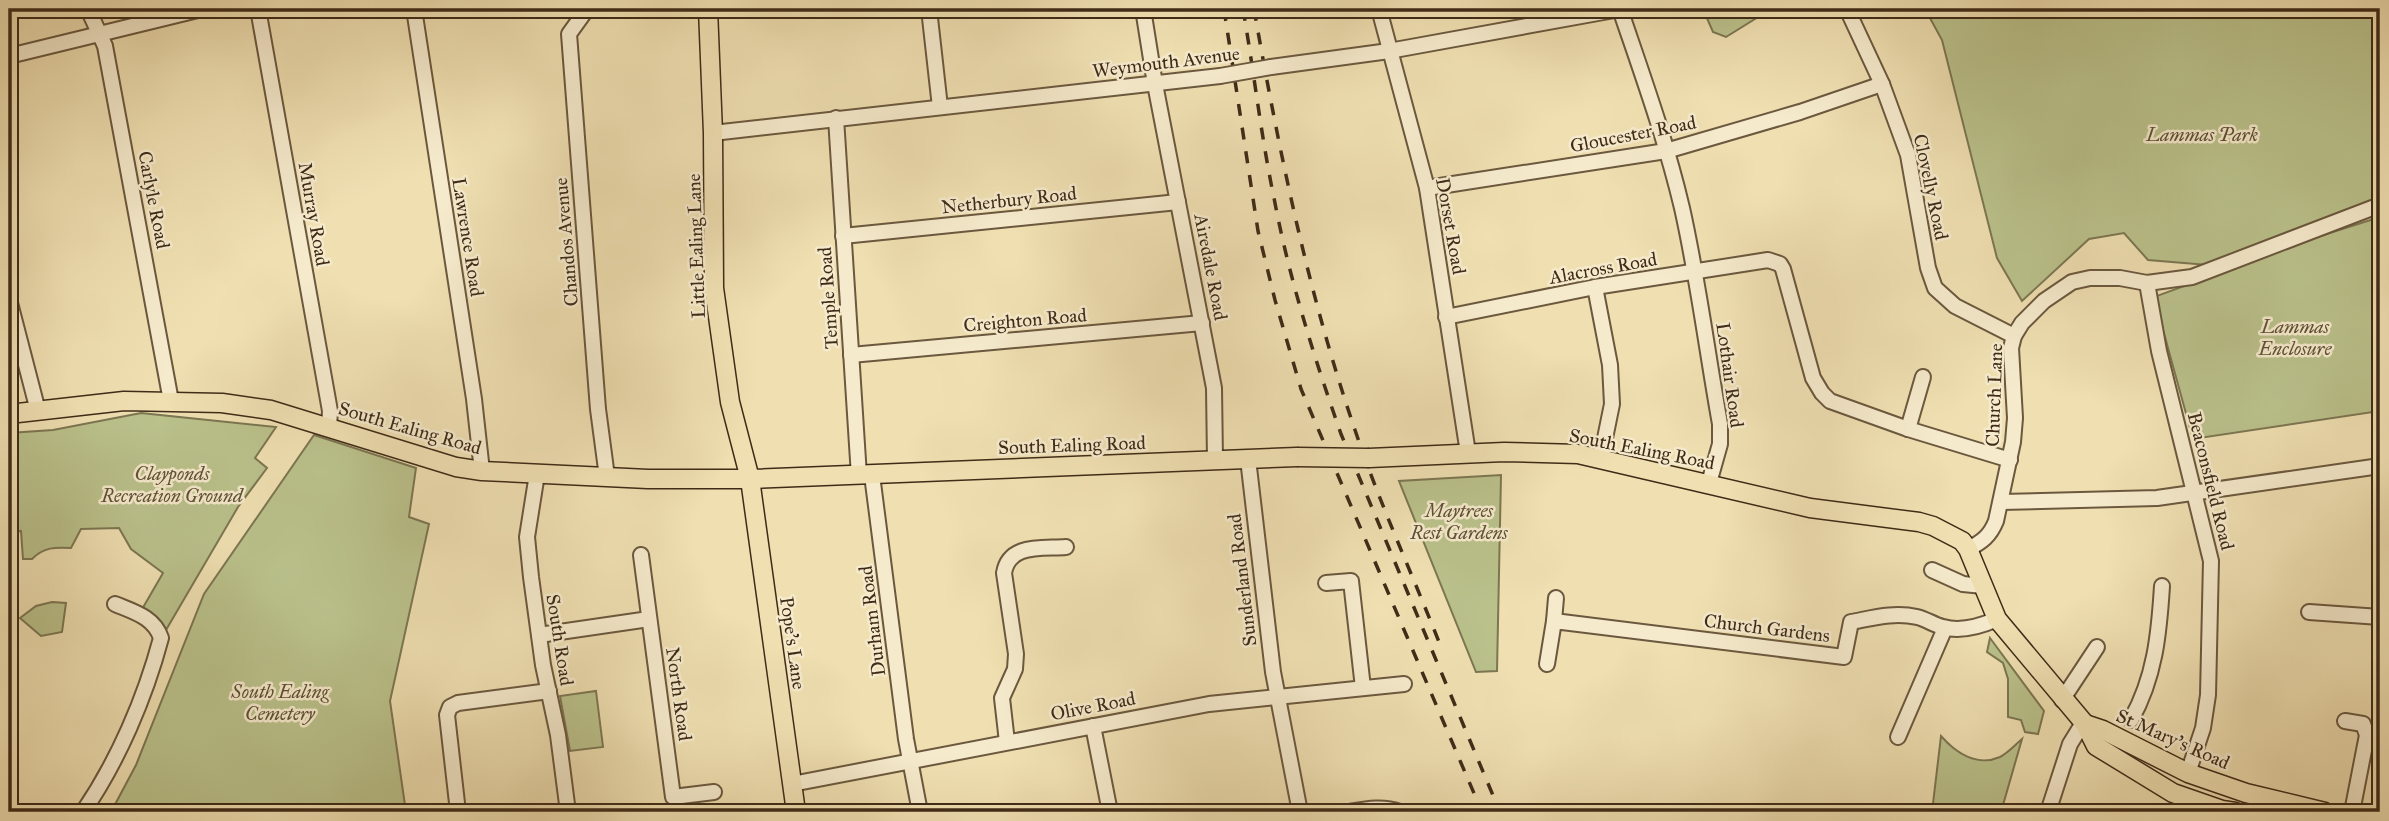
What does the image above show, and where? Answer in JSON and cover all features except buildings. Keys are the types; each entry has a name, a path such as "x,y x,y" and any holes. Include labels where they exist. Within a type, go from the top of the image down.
{"main road":[{"name":"Little Ealing Lane","path":"708,9 713,133 714,288 730,402 750,479"},
{"name":"South Ealing Road","path":"9,414 124,401 222,403 271,410 456,467 482,471 607,477 750,479 1297,457 1369,458 1542,452 1601,458 1810,508 1919,522 1962,541 1968,549"},
{"name":"Pope's Lane","path":"750,479 796,812"},
{"name":"St Mary's Road","path":"1968,549 1997,619 2084,724 2096,746 2174,793 2235,812"},
{"name":"St Mary's Road","path":"2084,724 2104,730 2126,729 2188,773 2246,793 2325,812"}],"street":[{"name":"Carlyle Road","path":"88,9 105,46 171,401"},
{"path":"9,56 202,9"},
{"name":"Murray Road","path":"258,9 330,411 329,427"},
{"name":"Lawrence Road","path":"414,9 472,386 482,471"},
{"name":"Chandos Avenue","path":"587,9 569,34 598,409 607,477"},
{"path":"929,9 940,107"},
{"name":"Airedale Road","path":"1143,9 1214,388 1215,460"},
{"name":"Dorset Road","path":"1379,9 1427,188 1468,453"},
{"name":"Weymouth Avenue","path":"713,133 1220,76 1389,51 1620,9"},
{"name":"Lothair Road","path":"1620,9 1667,151 1682,208 1720,424 1720,444 1709,483"},
{"name":"Clovelly Road","path":"1847,9 1882,84 1908,155 1928,268 1935,288 1955,306 2014,336"},
{"name":"Gloucester Road","path":"1427,188 1667,151 1800,112 1882,84"},
{"name":"Temple Road","path":"836,118 851,355 866,475"},
{"name":"Netherbury Road","path":"844,236 1178,202"},
{"name":"Church Lane","path":"1968,549 1991,533 2001,502 2015,418 2011,348 2014,336 2022,323 2044,301 2072,282 2101,277 2147,283 2192,277 2380,205"},
{"name":"Alacross Road","path":"1446,317 1595,287 1768,260 1780,264 1783,269 1814,378 1822,393 1837,404 1908,429"},
{"name":"Beaconsfield Road","path":"2147,283 2159,351 2211,562 2208,695 2203,728 2188,773"},
{"path":"1595,287 1610,365 1612,404 1601,458"},
{"path":"9,299 38,411"},
{"name":"Creighton Road","path":"851,355 1202,323"},
{"path":"1923,377 1908,429 2010,460"},
{"name":"Sunderland Road","path":"1248,460 1277,696 1300,812"},
{"path":"2001,502 2157,498 2380,466"},
{"name":"South Road","path":"537,474 527,537 539,635 558,736 568,812"},
{"name":"Durham Road","path":"866,475 920,812"},
{"path":"1007,742 1002,698 1014,669 1016,654 1004,573 1006,563 1011,556 1025,550 1066,547"},
{"name":"North Road","path":"641,555 673,797 714,792"},
{"path":"1932,570 1963,584 1983,586"},
{"path":"1326,583 1351,580 1363,688"},
{"path":"2126,729 2141,701 2155,662 2162,586"},
{"path":"1547,664 1556,598"},
{"path":"83,812 97,792 125,736 156,656 160,638 158,628 144,616 115,604"},
{"path":"2309,612 2380,617"},
{"name":"Church Gardens","path":"1554,621 1844,657 1851,622 1893,615 1917,617 1945,628"},
{"path":"539,635 649,619"},
{"path":"1899,737 1945,628 1962,629 1997,619"},
{"path":"2062,700 2097,647"},
{"name":"Olive Road","path":"792,784 1209,704 1404,684"},
{"path":"457,803 447,715 450,707 548,691"},
{"path":"2345,721 2363,724 2367,735 2352,812"},
{"path":"2048,812 2070,744 2084,724"},
{"path":"1093,726 1110,812"},
{"path":"1349,812 1388,808 1399,812"}],"green space":[{"path":"1703,9 1771,9 1726,37 1713,32"},
{"name":"Lammas Park","path":"1925,9 2380,9 2380,198 2285,239 2208,265 2148,260 2124,233 2089,239 2022,301 1997,258 1942,40"},
{"name":"Lammas Enclosure","path":"2380,217 2380,411 2193,439 2154,297 2317,237"},
{"name":"Clayponds Recreation Ground","path":"141,413 276,427 255,458 267,468 238,507 166,630 141,611 163,573 131,549 119,528 81,529 71,548 50,549 32,559 23,559 21,531 9,533 9,433 53,430"},
{"name":"South Ealing Cemetery","path":"314,435 416,468 409,517 429,524 390,701 406,812 111,812 136,765 204,594"},
{"name":"Maytrees Rest Gardens","path":"1501,475 1497,671 1476,672 1399,481"},
{"path":"52,602 66,603 62,632 41,636 20,618 36,606"},
{"path":"1990,638 2044,711 2038,734 2025,732 2021,720 2008,717 2008,679 2003,663 1987,652"},
{"path":"596,691 603,747 570,751 560,696"},
{"path":"1941,736 1960,753 1983,760 2000,757 2022,739 2001,812 1932,812"}],"railway":[{"path":"1224,9 1258,231 1301,389 1482,812"},
{"path":"1243,9 1280,228 1321,376 1341,434 1500,812"},
{"path":"1254,9 1296,221 1338,378 1364,457 1439,642"}]}
